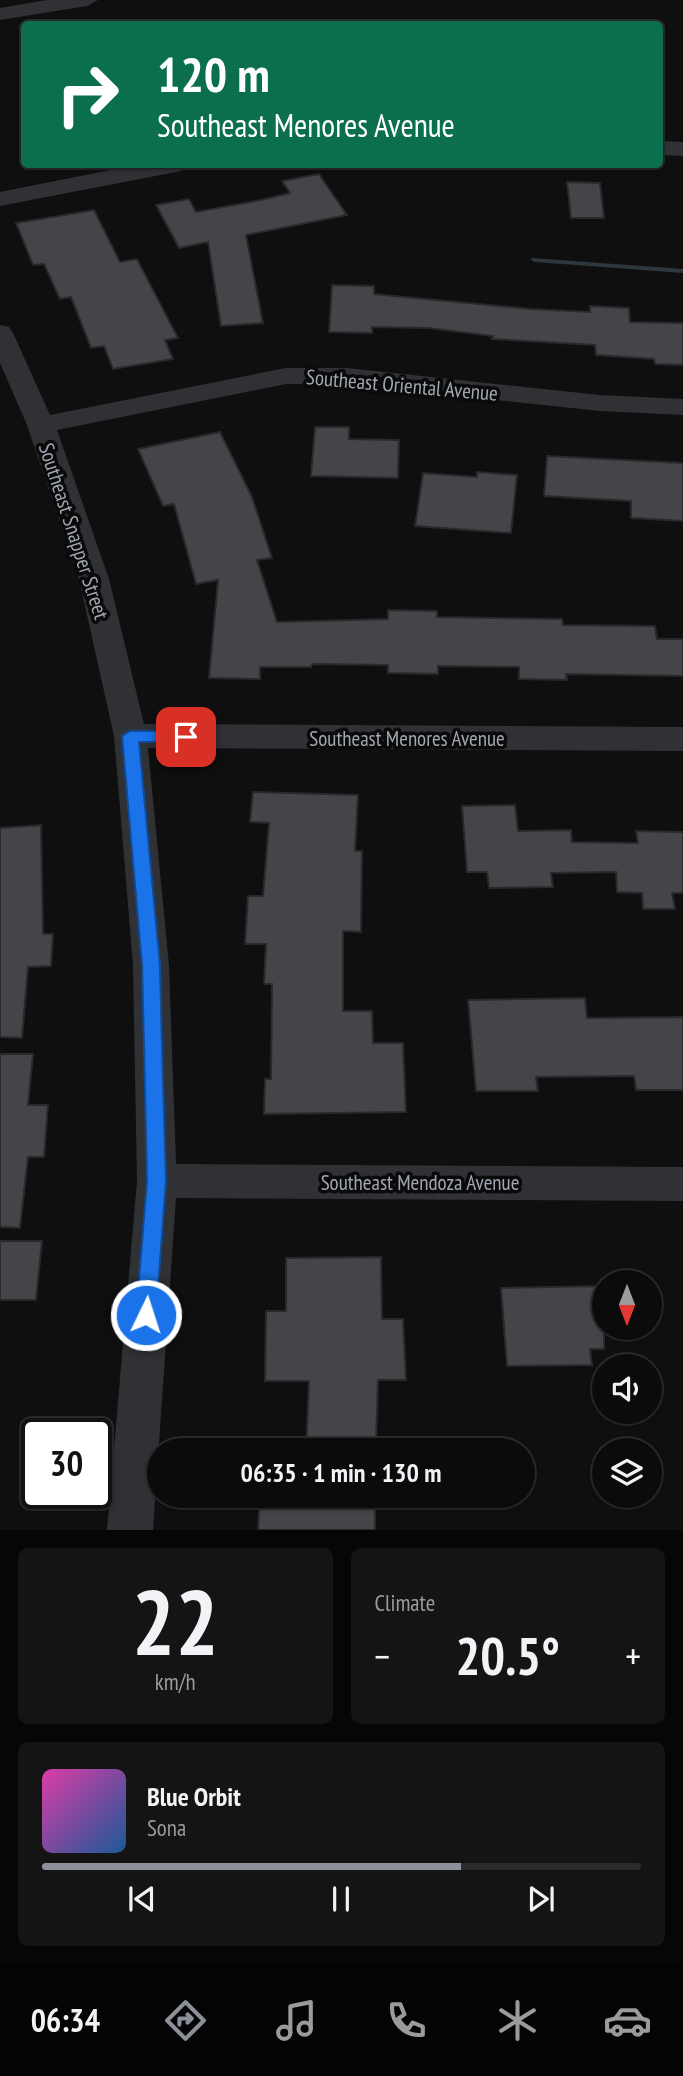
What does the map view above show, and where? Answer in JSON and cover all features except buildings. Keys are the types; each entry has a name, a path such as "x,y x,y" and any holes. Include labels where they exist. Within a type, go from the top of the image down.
{"street":[{"path":"0,15 88,0"},
{"path":"663,148 683,149"},
{"path":"0,199 160,168"},
{"name":"Southeast Snapper Street","path":"0,333 41,425 94,579 130,736 151,965 157,1181 130,1530"},
{"name":"Southeast Oriental Avenue","path":"41,425 286,376 346,376 600,403 683,407"},
{"name":"Southeast Menores Avenue","path":"130,736 683,739"},
{"name":"Southeast Mendoza Avenue","path":"157,1181 683,1184"}],"waterway":[{"path":"535,260 683,271"}],"route":[{"path":"146,1315 157,1181 151,965 130,736 186,737"}]}
